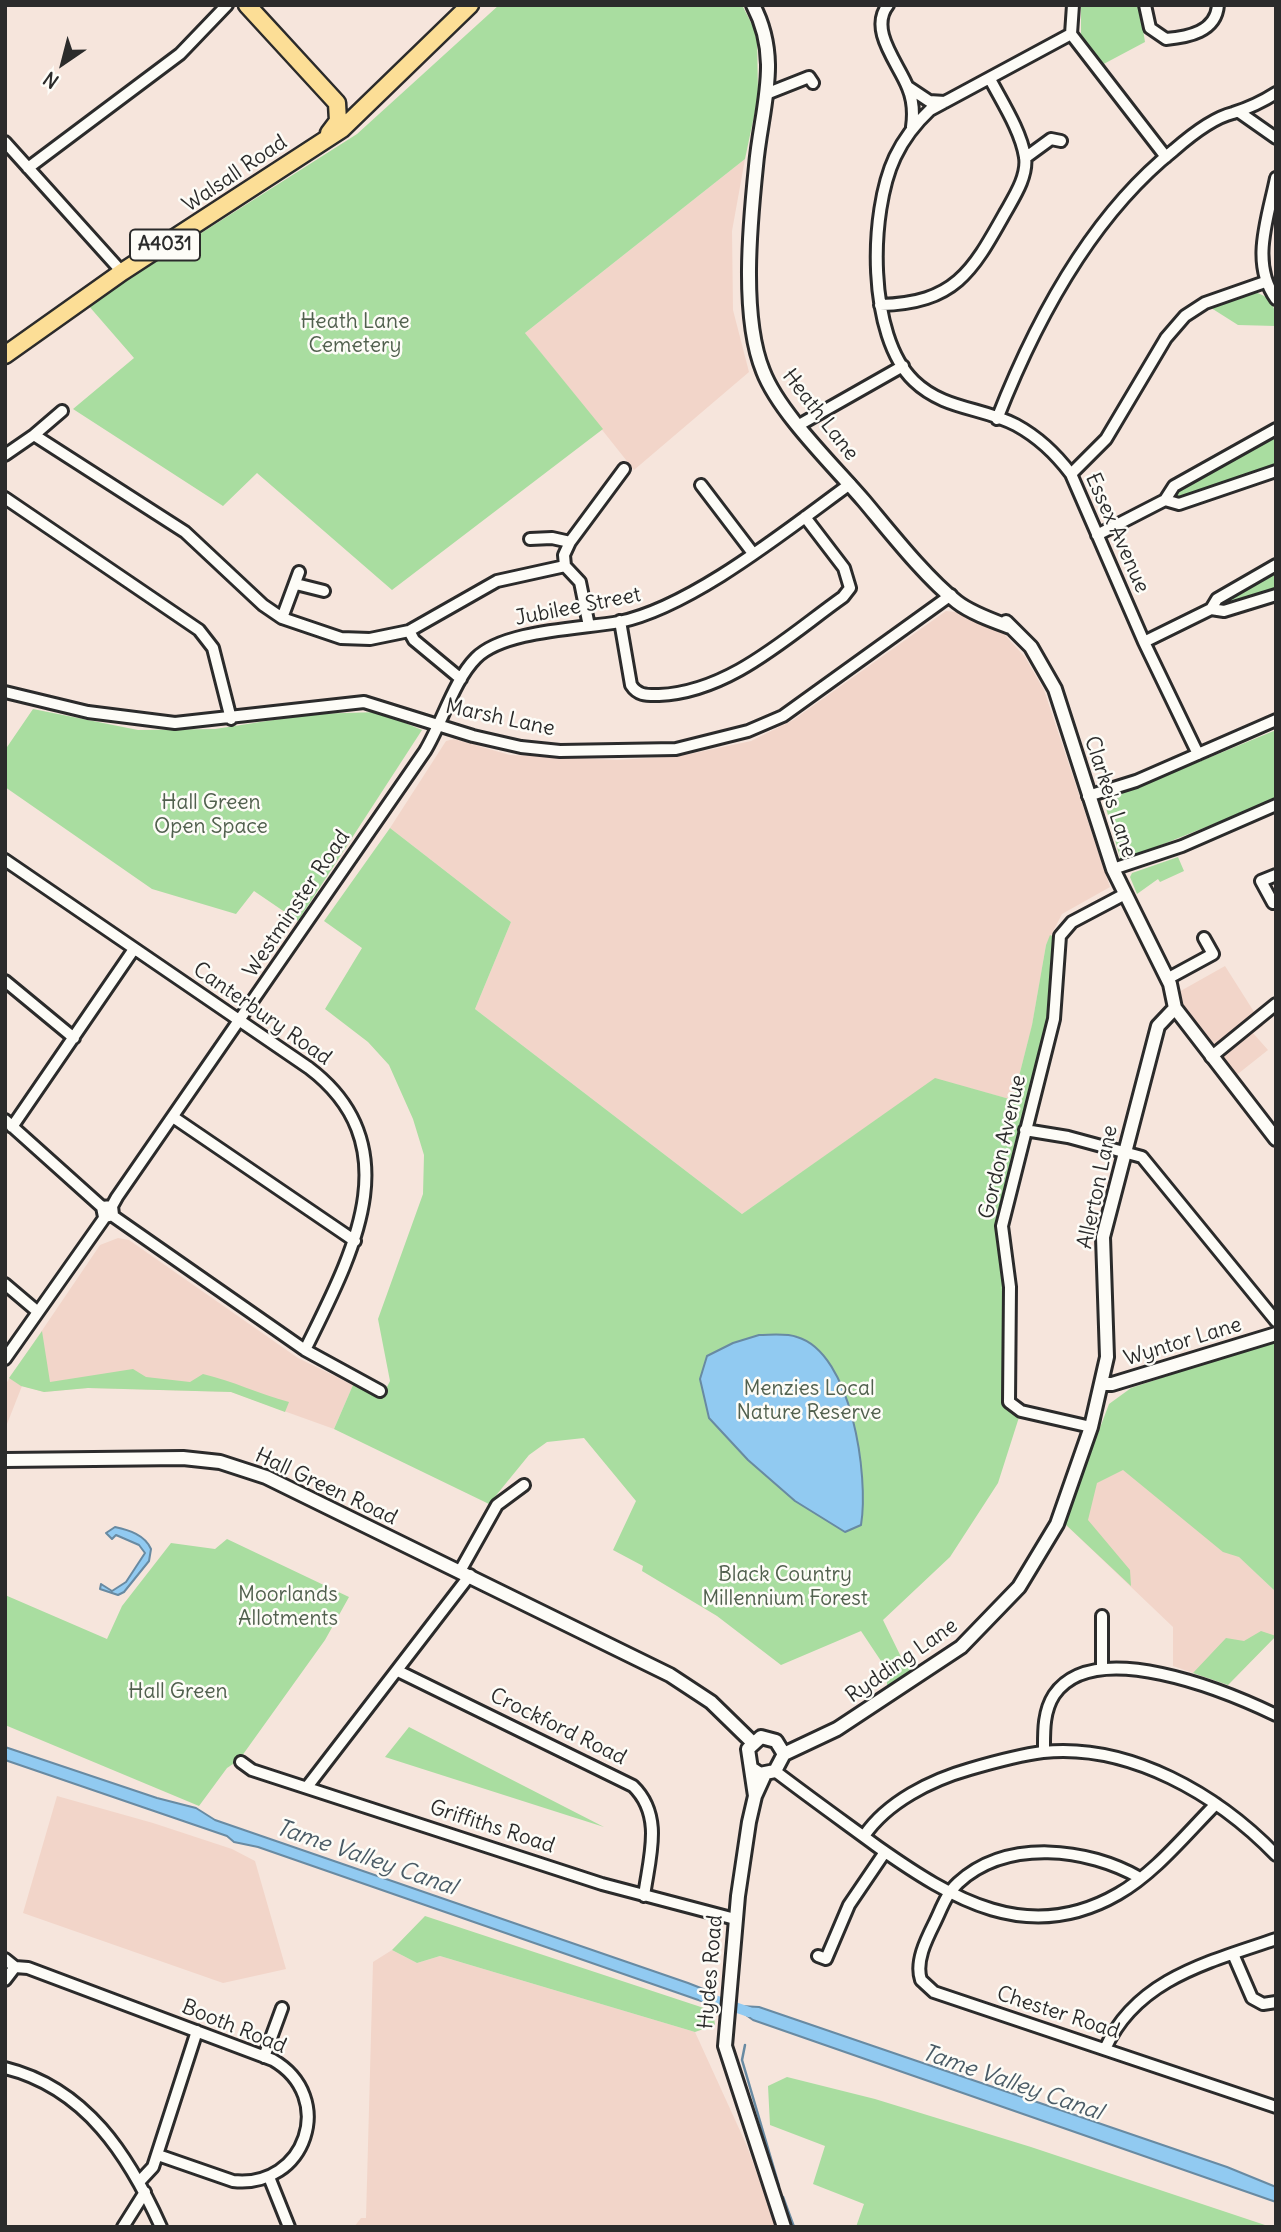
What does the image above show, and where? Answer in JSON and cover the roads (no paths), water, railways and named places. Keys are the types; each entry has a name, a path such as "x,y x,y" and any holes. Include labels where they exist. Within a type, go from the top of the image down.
{"main road":[{"path":"247,5 337,103 338,121 326,138"},
{"name":"Walsall Road","path":"5,355 122,272 356,117 470,5"},
{"name":"A4031","path":"337,103 350,106 378,96"}],"street":[{"path":"28,168 180,54 227,5"},
{"name":"Heath Lane","path":"753,5 765,27 770,56 752,214 752,332 764,374 799,425 951,595"},
{"path":"888,5 883,13 882,31 908,88 913,115 912,127"},
{"path":"1073,5 1072,34 1166,157"},
{"path":"1145,5 1150,28 1166,39 1207,29 1217,16 1218,5"},
{"name":"Essex Avenue","path":"1072,34 945,102 912,127 894,159 879,209 880,305 887,336 912,380 949,405 1014,424 1047,447 1071,474 1144,642 1198,754"},
{"path":"766,94 809,76 813,83"},
{"path":"880,305 931,296 967,275 987,247 1015,195 1023,176 1025,158 989,79"},
{"path":"908,88 929,101 945,102"},
{"path":"997,419 1056,292 1116,209 1166,157 1214,122 1276,93"},
{"path":"1239,112 1276,138"},
{"path":"1025,158 1051,139 1061,141"},
{"path":"5,142 122,272"},
{"path":"1276,178 1262,251 1265,282 1276,299"},
{"path":"1071,474 1106,439 1166,338 1185,316 1205,303 1265,282"},
{"path":"799,425 903,366"},
{"path":"5,455 62,411"},
{"path":"1097,536 1165,500 1174,486 1276,429"},
{"path":"34,435 185,532 263,606 282,618 341,638 370,639 409,631 497,581 565,566"},
{"path":"589,626 580,582 565,566 564,555 570,542 624,469"},
{"path":"1165,500 1180,504 1276,471"},
{"name":"Jubilee Street","path":"441,726 461,679 475,659 497,645 620,621 678,602 850,484"},
{"path":"701,485 752,552"},
{"path":"5,498 199,630 213,648 231,719"},
{"path":"620,621 631,685 635,691 644,695 667,694 703,687 733,674 843,597 850,588 844,568 804,517"},
{"path":"530,539 552,538 570,542"},
{"path":"1144,642 1211,609 1217,599 1276,565"},
{"path":"282,618 299,572"},
{"path":"296,584 324,590"},
{"path":"1211,609 1224,611 1276,594"},
{"name":"Clarke's Lane","path":"951,595 961,605 1010,627 1041,661 1055,689 1112,869 1168,981 1175,1008"},
{"name":"Marsh Lane","path":"5,692 132,719 175,723 231,719 364,702 521,747 560,751 652,750 696,745 748,731 783,716 951,595"},
{"path":"409,631 414,640 461,679"},
{"path":"1088,796 1136,781 1276,720"},
{"name":"Westminster Road","path":"5,1359 441,726"},
{"path":"1112,869 1182,846 1276,805"},
{"name":"Canterbury Road","path":"5,860 322,1078 349,1111 366,1164 363,1214 355,1241 304,1350"},
{"path":"1273,903 1261,881 1276,875"},
{"name":"Gordon Avenue","path":"1091,1427 1021,1411 1009,1402 1010,1287 1002,1226 1058,1001 1060,936 1072,922 1125,894"},
{"path":"1168,981 1213,954 1205,938"},
{"path":"134,948 74,1038 9,1124 108,1212 304,1350 380,1391"},
{"path":"5,981 74,1038"},
{"path":"1211,1057 1276,1004"},
{"path":"1175,1008 1276,1139"},
{"name":"Allerton Lane","path":"1101,1384 1107,1357 1103,1237 1158,1026 1175,1008"},
{"path":"173,1117 355,1241"},
{"path":"1025,1130 1068,1137 1142,1157 1276,1321"},
{"path":"5,1284 38,1312"},
{"name":"Wyntor Lane","path":"1101,1384 1112,1384 1276,1334"},
{"name":"Rydding Lane","path":"784,1754 837,1729 911,1683 961,1647 999,1611 1026,1577 1057,1524 1091,1427 1101,1384"},
{"name":"Hall Green Road","path":"5,1460 50,1461 111,1457 220,1462 266,1477 465,1573"},
{"path":"307,1787 398,1671 465,1573 497,1506 524,1485"},
{"path":"465,1573 670,1675 711,1702 752,1742 769,1737 778,1743 784,1754"},
{"path":"1102,1616 1102,1669"},
{"path":"1044,1752 1045,1719 1054,1695 1072,1678 1102,1669 1150,1672 1208,1687 1276,1715"},
{"name":"Crockford Road","path":"398,1671 633,1786 646,1801 653,1821 644,1896"},
{"name":"Hydes Road","path":"752,1742 747,1754 755,1797 734,1919 725,2046 784,2227"},
{"path":"863,1836 873,1823 896,1803 942,1778 996,1762 1044,1752 1080,1754 1132,1764 1173,1780 1216,1804 1248,1828 1276,1855"},
{"name":"Hydes Road","path":"755,1797 784,1754"},
{"name":"Griffiths Road","path":"241,1762 252,1770 644,1896 734,1919"},
{"path":"751,1768 770,1773 949,1894 1002,1913 1043,1916 1097,1905 1140,1878 1216,1804"},
{"path":"818,1956 826,1959 849,1905 886,1852"},
{"path":"949,1894 959,1882 988,1866 1040,1853 1069,1853 1096,1858 1140,1878"},
{"name":"Chester Road","path":"949,1894 919,1965 919,1975 926,1987 1276,2107"},
{"path":"1105,2049 1124,2017 1157,1985 1276,1939"},
{"path":"1233,1954 1252,1998 1263,2004 1276,2002"},
{"name":"Booth Road","path":"5,1959 15,1967 28,1968 282,2065 296,2081 307,2105 308,2117 299,2150 284,2168 270,2177"},
{"path":"5,1980 15,1967"},
{"path":"264,2057 282,2008"},
{"path":"139,2182 150,2172 158,2155 197,2031"},
{"path":"5,2068 41,2082 80,2106 111,2139 145,2192 160,2227"},
{"path":"158,2155 233,2181 244,2182 270,2177 289,2227"},
{"path":"123,2227 145,2192"}],"water":[{"path":"759,1335 797,1337 816,1348 831,1366 844,1391 859,1449 863,1504 861,1525 845,1532 795,1501 748,1460 709,1418 700,1379 707,1356 733,1343"},
{"path":"115,1527 141,1537 151,1549 149,1561 124,1592 118,1595 100,1589 101,1584 112,1591 126,1582 145,1553 139,1545 116,1535 112,1539 106,1533"},
{"path":"5,1747 157,1798 196,1808 215,1820 688,1983 711,1992 714,2000 707,2003 258,1847 234,1842 227,1836 5,1760"},
{"path":"759,2007 1227,2167 1276,2187 1276,2202 753,2020 736,2008"}],"waterway":[{"path":"703,1996 749,2012"},
{"path":"745,2045 742,2060 779,2186"},
{"path":"783,2197 794,2227"}],"park label":[{"name":"Heath Lane Cemetery","path":"355,334"},
{"name":"Hall Green Open Space","path":"211,815"},
{"name":"Menzies Local Nature Reserve","path":"809,1401"},
{"name":"Black Country Millennium Forest","path":"785,1587"},
{"name":"Moorlands Allotments","path":"288,1607"},
{"name":"Hall Green","path":"178,1692"}],"water label":[{"name":"Tame Valley Canal","path":"366,1858"},
{"name":"Tame Valley Canal","path":"1012,2083"}]}
